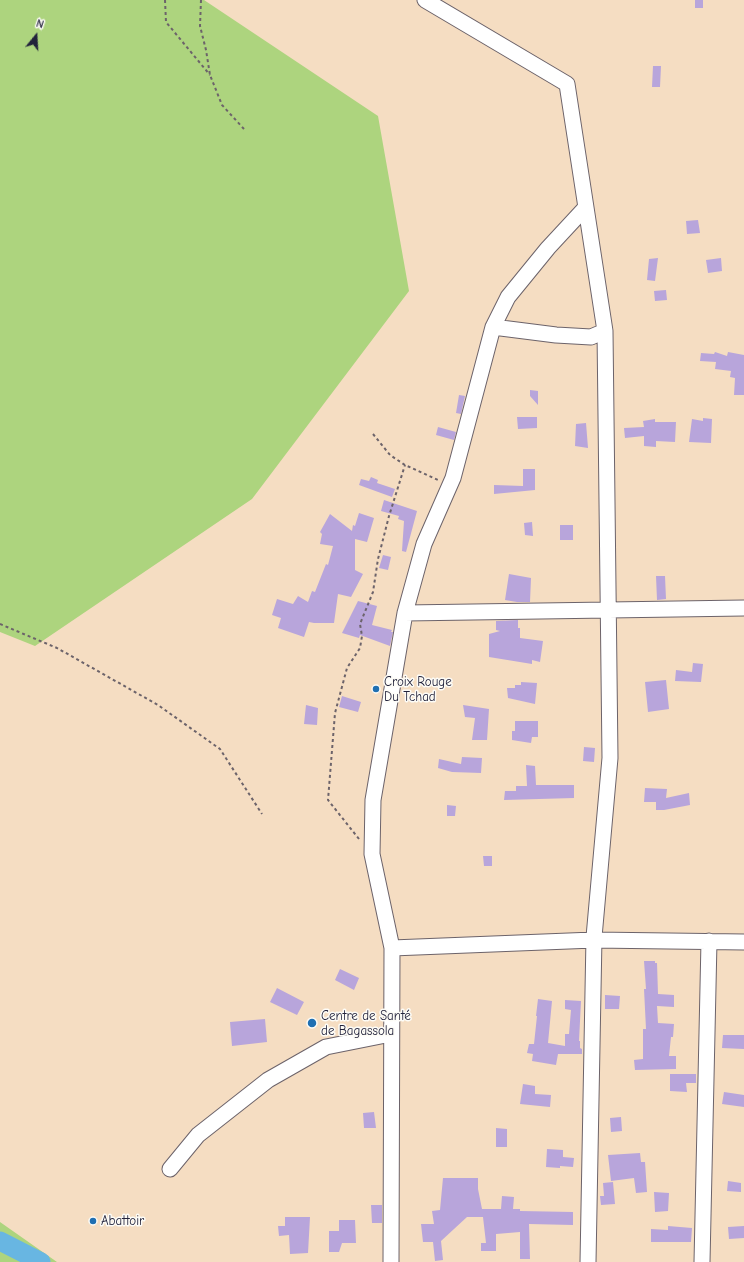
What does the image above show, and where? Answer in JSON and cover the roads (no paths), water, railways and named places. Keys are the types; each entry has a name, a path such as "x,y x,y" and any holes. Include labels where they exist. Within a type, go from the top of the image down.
{"street":[{"path":"426,0 567,84 605,331 610,758 594,940 588,1262"},
{"path":"391,1262 392,948 372,854 373,800 405,613 424,544 452,478 493,327 508,297 548,248 586,207"},
{"path":"493,327 591,338 605,331"},
{"path":"405,613 744,608"},
{"path":"392,948 594,940 744,942"},
{"path":"702,1262 709,941"},
{"path":"170,1170 198,1136 268,1080 326,1048 391,1034"}],"waterway":[{"path":"0,1241 41,1262"}],"place":[{"name":"Croix Rouge Du Tchad","path":"376,689"},
{"name":"Centre de Santé de Bagassola","path":"312,1023"},
{"name":"Abattoir","path":"93,1221"}]}
